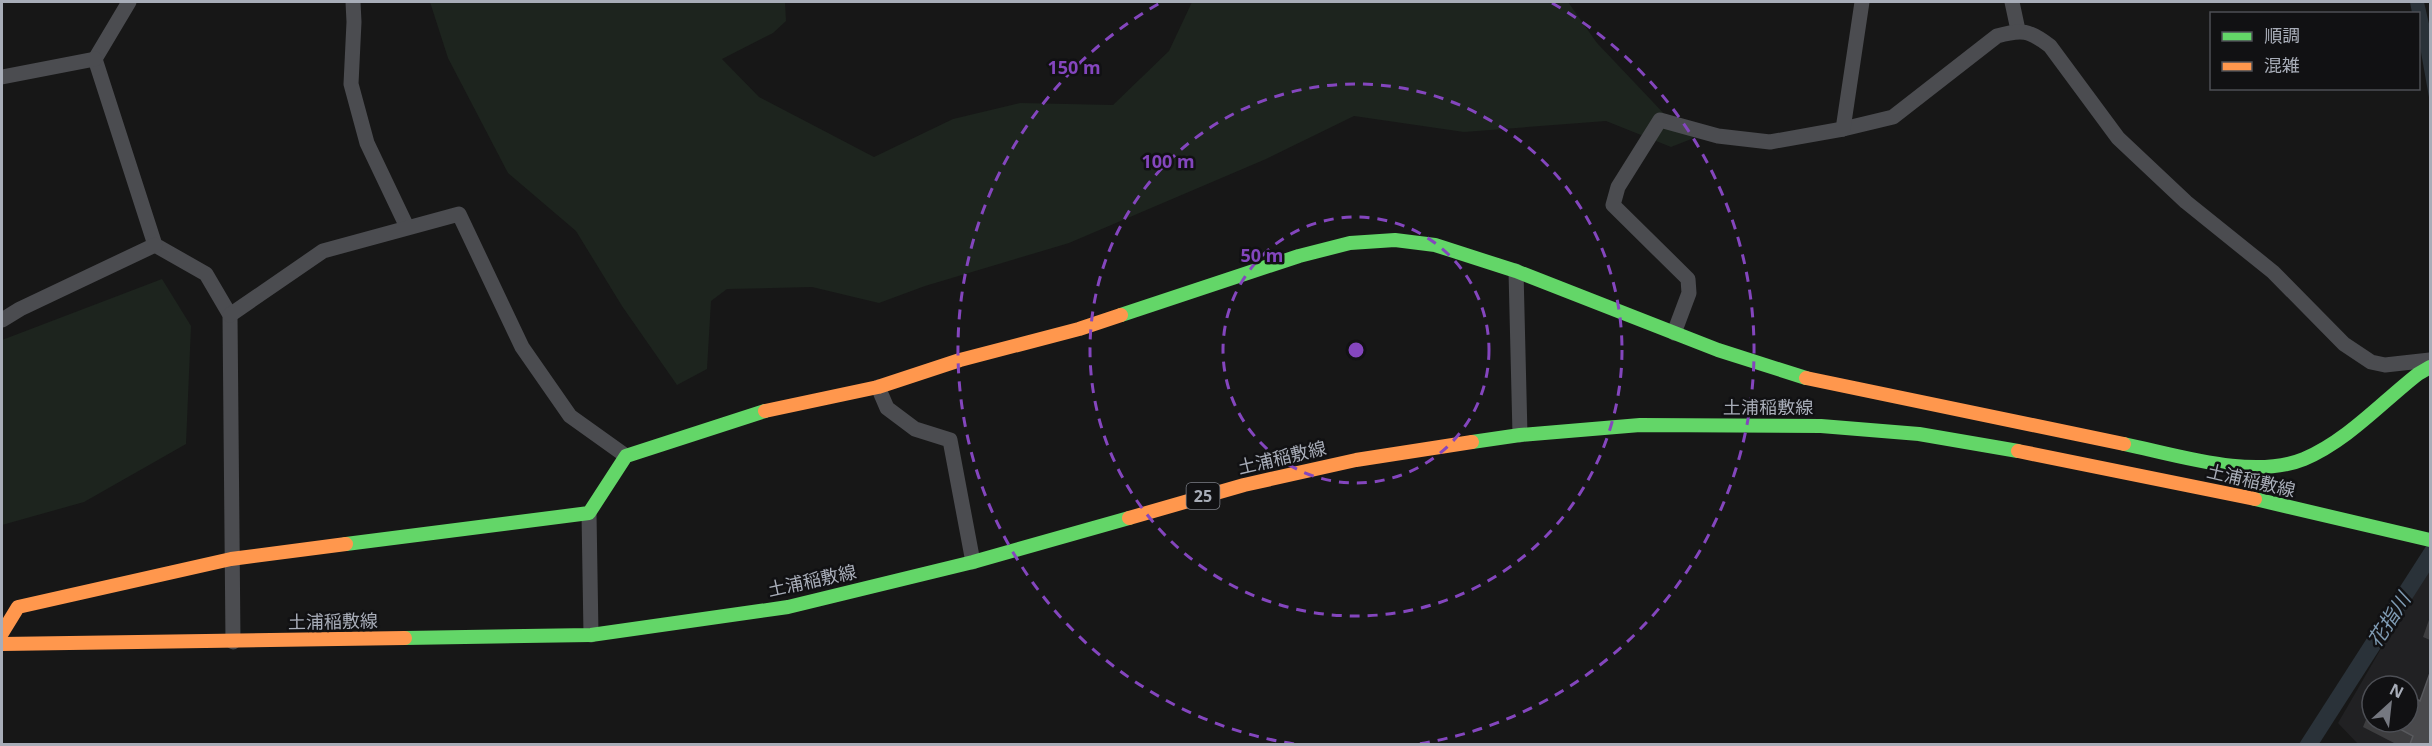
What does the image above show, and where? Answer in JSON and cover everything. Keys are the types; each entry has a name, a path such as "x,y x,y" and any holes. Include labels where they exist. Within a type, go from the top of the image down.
{"street":[{"path":"2,76 94,59 129,2"},
{"path":"353,2 351,84 367,143 407,227"},
{"path":"1843,129 1862,2"},
{"path":"2012,2 2018,30"},
{"path":"1674,333 1689,293 1688,279 1613,205 1618,187 1660,120 1719,136 1770,142 1843,129 1893,117 1997,36 2018,30 2038,37 2050,46 2118,138 2186,202 2273,272 2344,344 2371,362 2385,365 2430,360"},
{"path":"94,59 155,245 206,274 230,315 233,642"},
{"path":"230,315 323,251 459,214 522,347 570,416 626,456"},
{"path":"591,635 589,513 626,456 760,412 878,387 960,360 1079,329 1299,256 1350,243 1395,240 1435,244 1516,271 1761,366 1800,377 2223,464 2264,467 2295,463 2320,451 2430,367"},
{"path":"2,320 20,309 155,245"},
{"path":"1516,271 1520,435"},
{"path":"878,387 887,408 915,429 950,440 973,562"},
{"name":"土浦稲敷線","path":"2,644 591,635 788,607 973,562 1244,484 1356,460 1520,435 1640,425 1821,426 1919,434 2229,493 2430,540"},
{"path":"2,633 18,607 231,560 589,513"}],"shaded area":[{"path":"430,2 785,2 786,21 773,33 722,59 759,97 874,157 953,119 1020,103 1113,105 1169,51 1192,2 1568,2 1597,43 1670,120 1694,138 1671,147 1606,121 1464,132 1354,116 1266,159 1069,243 925,286 879,303 812,287 727,289 711,301 707,369 677,385 622,306 576,231 508,173 448,58"},
{"path":"162,279 191,326 186,444 84,502 2,525 2,340"},
{"path":"2430,564 2430,744 2358,744 2338,723 2360,685 2360,734 2420,734 2420,674 2366,674"}],"water":[{"path":"2410,2 2424,2 2430,28 2430,103 2420,47 2420,12 2412,12"},
{"name":"花指川","path":"2430,540 2430,571 2364,674 2360,674 2360,680 2319,744 2299,744"}],"building":[{"path":"2430,673 2430,744 2410,744 2413,736 2409,734 2420,734 2420,701"}],"traffic: fast":[{"path":"1121,315 1299,256 1350,243 1395,240 1435,245 1516,271 1718,350 1806,378"},
{"path":"2124,444 2215,464 2262,467 2284,465 2304,459 2335,442 2418,374 2430,367"},
{"path":"346,544 589,513 626,456 765,411"},
{"path":"1472,442 1520,435 1640,425 1821,426 1919,434 2018,451"},
{"path":"2255,499 2430,540"},
{"path":"405,638 591,635 788,607 973,562 1129,518"}],"traffic: slow":[{"path":"765,411 878,387 960,360 1079,329 1121,315"},
{"path":"1806,378 2124,444"},
{"path":"1129,518 1244,485 1356,460 1472,442"},
{"path":"2018,451 2255,499"},
{"path":"2,633 18,607 231,559 346,544"},
{"path":"2,644 405,638"}]}
